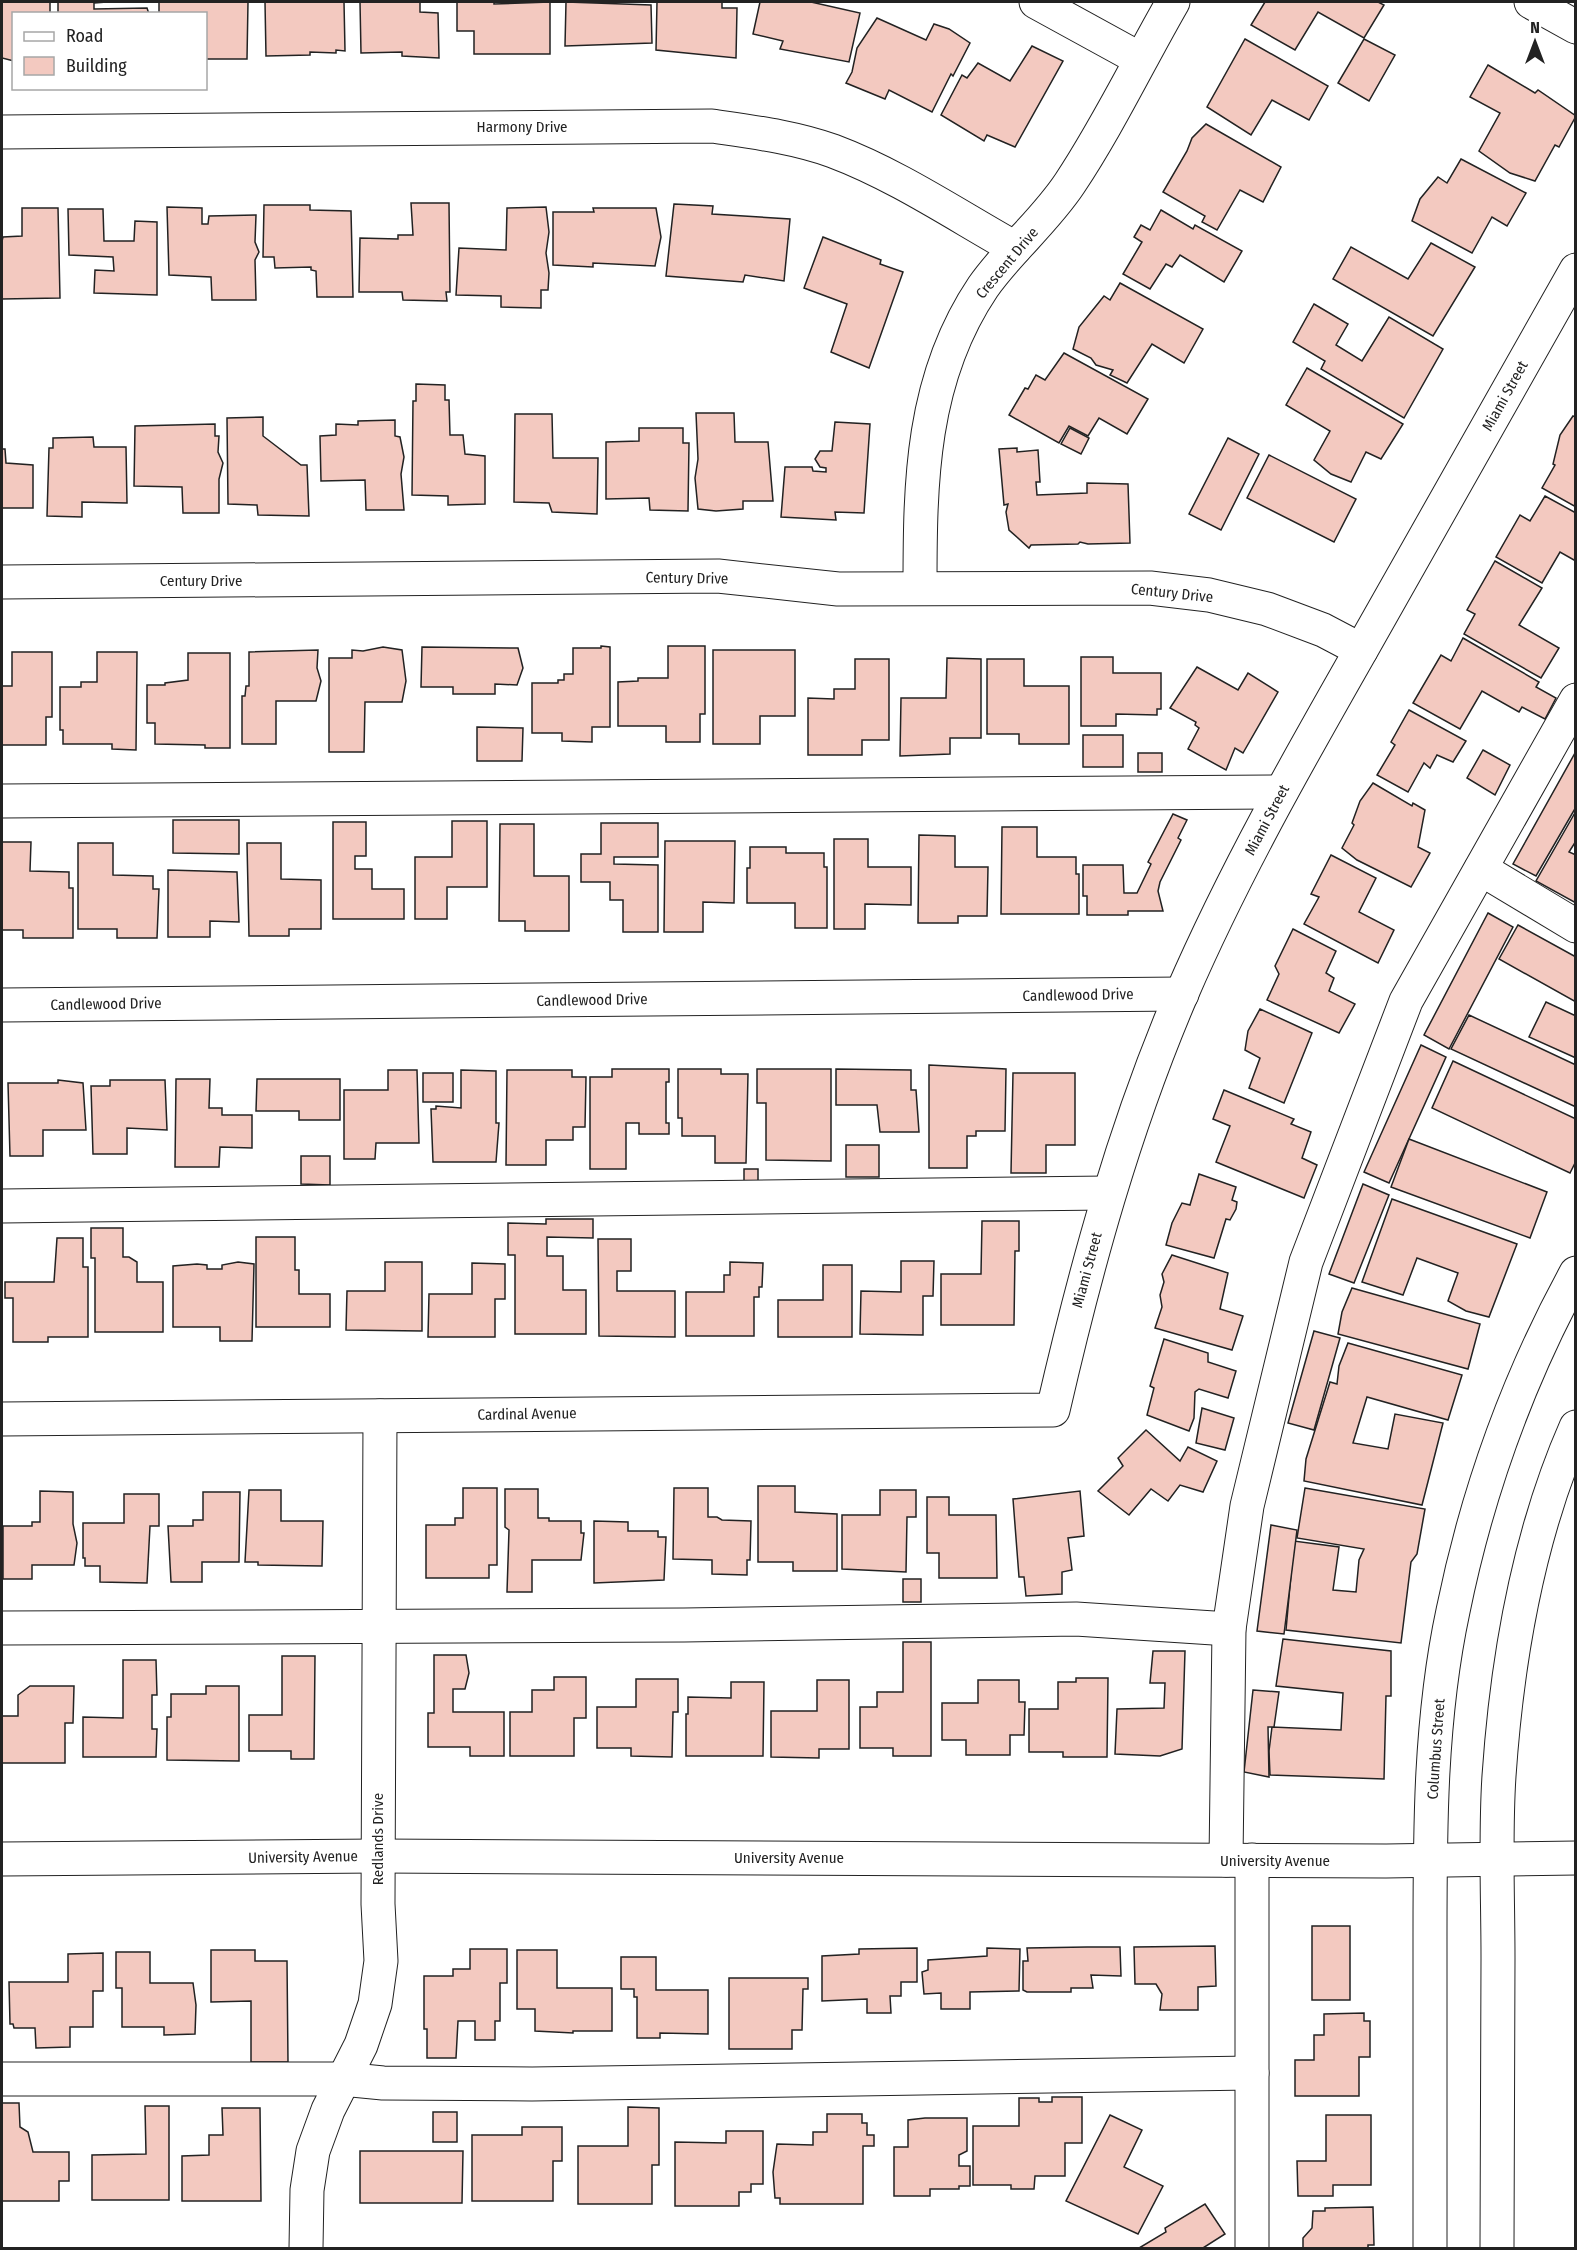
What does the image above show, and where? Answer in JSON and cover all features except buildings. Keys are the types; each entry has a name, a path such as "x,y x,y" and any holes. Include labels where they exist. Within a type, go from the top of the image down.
{"street":[{"path":"1036,2 1140,59"},
{"name":"Crescent Drive","path":"920,588 920,488 928,427 942,372 961,325 984,287 1015,248 1050,212 1072,181 1173,2"},
{"path":"1531,2 1575,27"},
{"name":"Harmony Drive","path":"2,132 712,126 777,135 833,151 886,176 1015,248"},
{"name":"Miami Street","path":"1053,1410 1078,1300 1108,1193 1139,1102 1182,994 1228,892 1281,792 1575,270"},
{"name":"Century Drive","path":"2,582 718,576 838,589 1150,588 1209,595 1267,609 1323,630 1361,650"},
{"path":"1252,2248 1252,2073 1239,1860 1229,1629 1247,1506 1306,1262 1406,1001 1575,700"},
{"path":"2,801 1281,792"},
{"path":"1481,869 1575,926"},
{"name":"Candlewood Drive","path":"2,1005 1182,994"},
{"path":"2,1206 1108,1193"},
{"name":"Columbus Street","path":"1430,2248 1430,1861 1433,1775 1440,1694 1452,1613 1476,1514 1508,1417 1548,1323 1575,1273"},
{"name":"Cardinal Avenue","path":"2,1419 1053,1410"},
{"name":"Redlands Drive","path":"306,2248 307,2190 314,2151 342,2079 361,2046 375,2004 381,1961 378,1856 380,1416"},
{"path":"1497,2248 1498,1860 1500,1768 1505,1702 1518,1626 1540,1532 1575,1427"},
{"path":"2,1628 684,1625 1076,1619 1229,1629"},
{"name":"University Avenue","path":"2,1859 378,1856 1430,1861 1575,1858"},
{"path":"2,2079 342,2079 383,2083 532,2084 1252,2073"}]}
